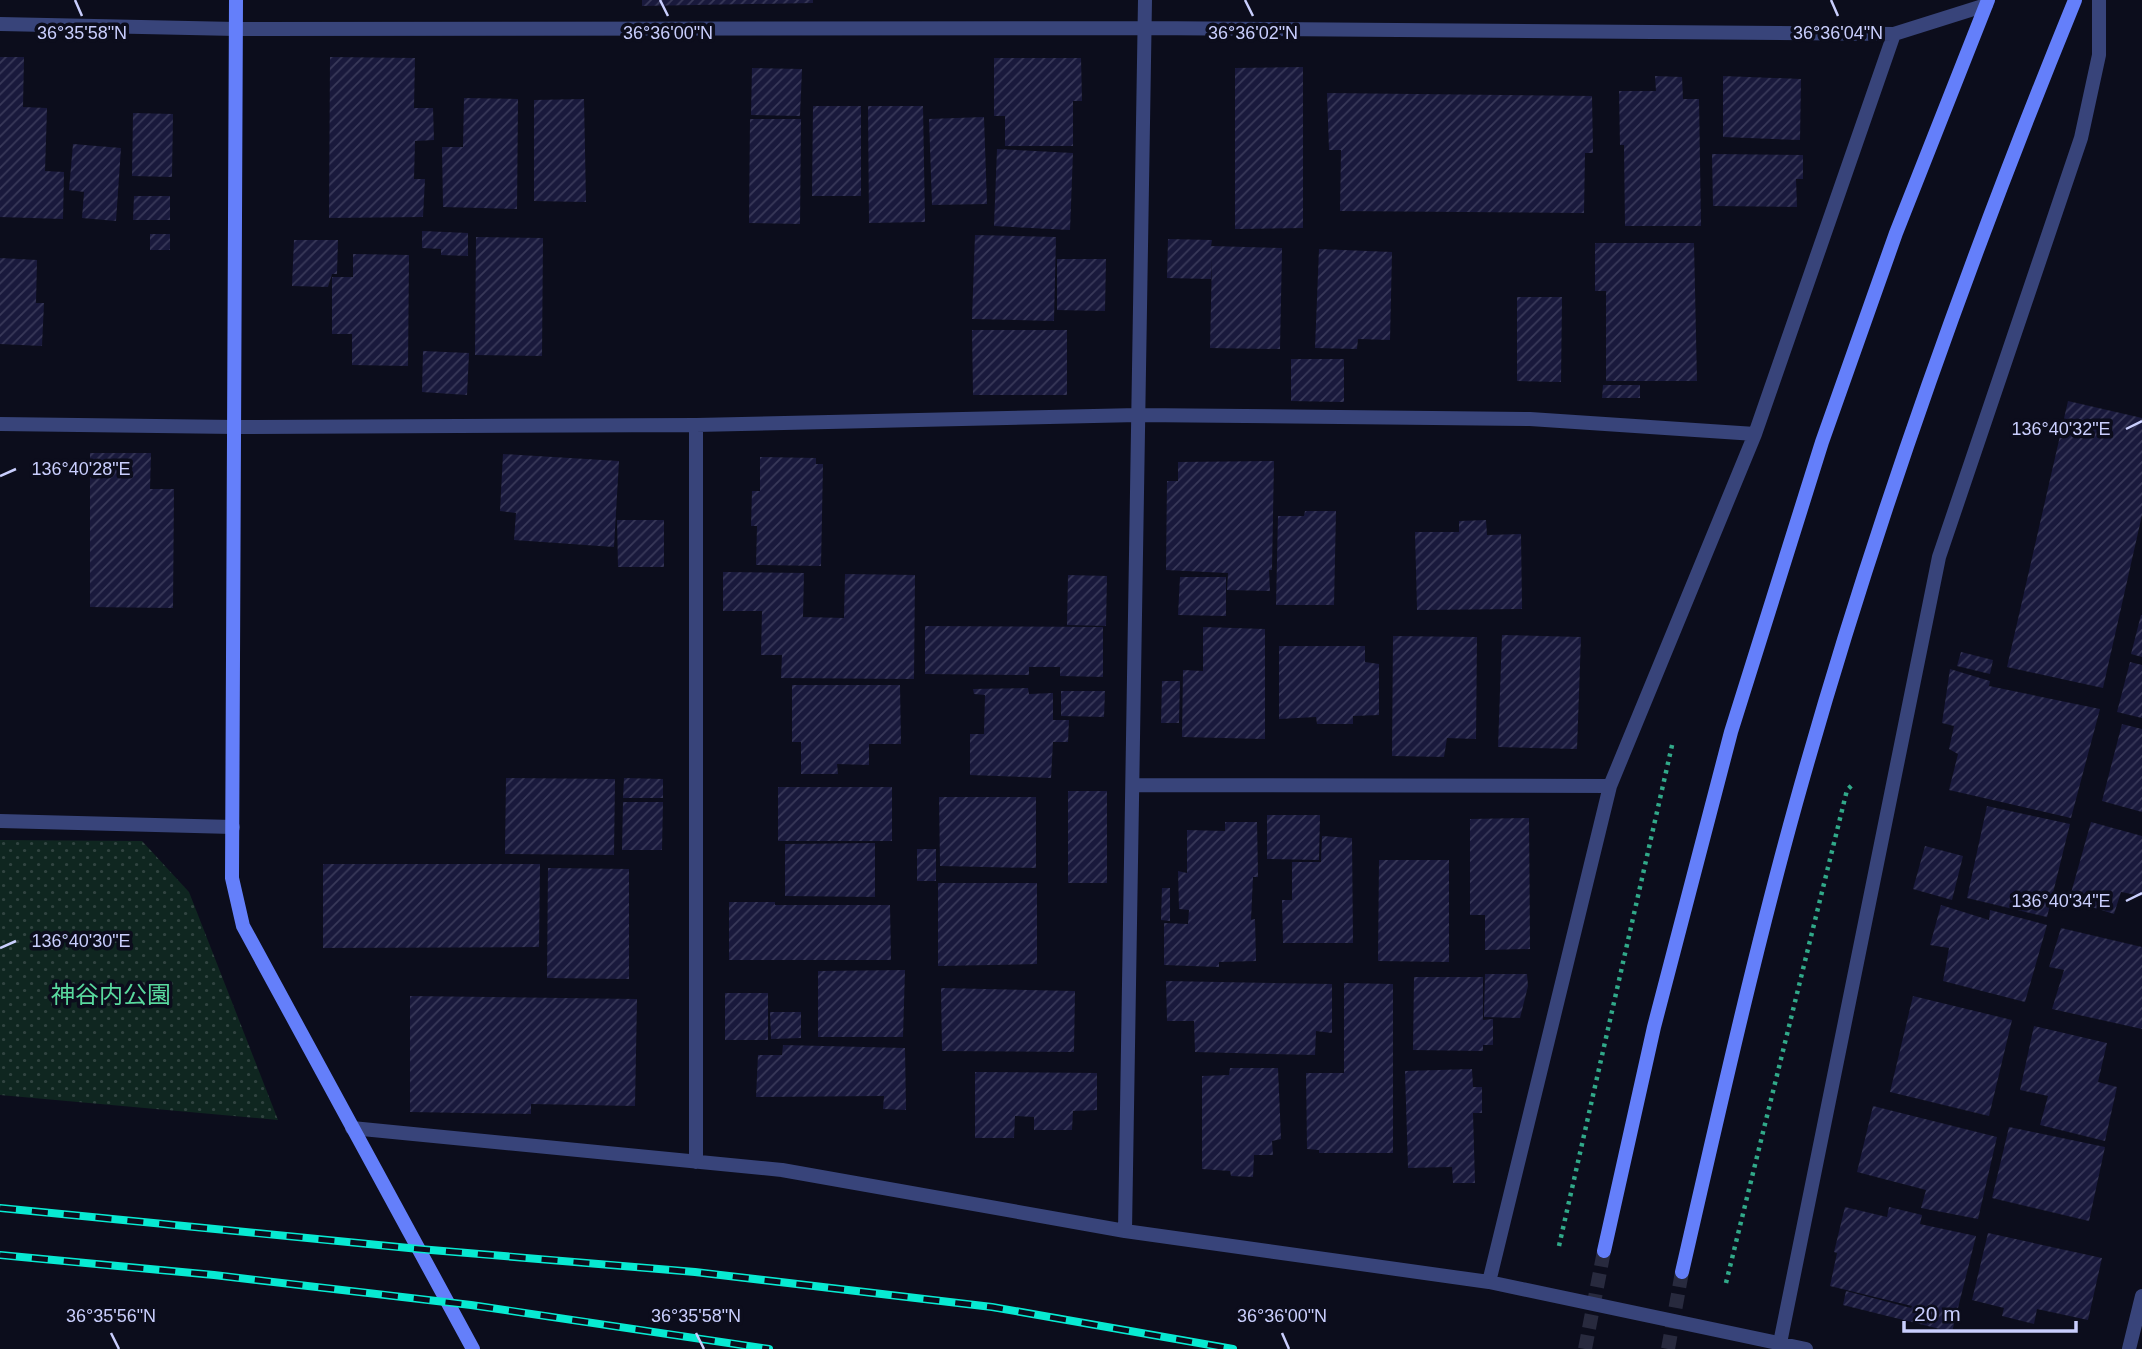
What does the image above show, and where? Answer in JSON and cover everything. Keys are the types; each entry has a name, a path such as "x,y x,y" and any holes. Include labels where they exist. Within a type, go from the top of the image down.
{"street":[{"path":"236,0 232,878 243,926 474,1349"},
{"path":"1125,1231 1144,0"},
{"path":"1682,1272 1730,1065 1796,804 1880,523 2020,134 2075,0"},
{"path":"1780,1343 1939,557 2081,138 2099,55 2099,0"},
{"path":"0,24 236,29 1145,28 1894,34 1987,3"},
{"path":"1604,1251 1654,1027 1731,733 1822,442 1896,233 1987,3"},
{"path":"1489,1282 1610,786 1755,434 1894,34"},
{"path":"0,424 235,427 696,425 1138,415 1530,419 1755,434"},
{"path":"696,425 696,1162"},
{"path":"1133,785 1610,786"},
{"path":"0,821 233,827"},
{"path":"352,1128 782,1170 1125,1231 1489,1282 1806,1349"},
{"path":"2129,1349 2142,1296"}],"path":[{"path":"1559,1246 1674,737"},
{"path":"1726,1283 1847,790 1856,781"}],"green space":[{"name":"神谷内公園","path":"0,840 142,841 189,892 278,1120 0,1095"}],"building":[{"path":"642,0 813,0 813,3 642,6"},
{"path":"0,57 24,57 23,107 47,108 45,171 64,172 63,219 0,217"},
{"path":"330,57 415,58 414,108 433,108 434,140 415,141 414,179 425,179 423,217 329,218"},
{"path":"994,58 1081,58 1082,101 1073,101 1073,146 1005,146 1005,116 994,116"},
{"path":"1303,67 1303,228 1235,229 1235,68"},
{"path":"752,68 802,69 800,116 751,115"},
{"path":"1655,76 1682,77 1683,99 1699,99 1701,226 1625,226 1624,145 1620,145 1619,91 1656,91"},
{"path":"1723,76 1801,79 1800,140 1723,137"},
{"path":"1327,93 1592,96 1593,153 1585,153 1584,213 1340,211 1341,150 1329,150"},
{"path":"464,98 518,99 517,209 443,207 442,147 463,147"},
{"path":"584,99 586,202 534,201 534,100"},
{"path":"813,106 861,106 861,196 812,196"},
{"path":"868,106 923,106 925,222 869,223"},
{"path":"133,113 173,114 172,177 132,176"},
{"path":"984,117 987,204 932,205 929,119"},
{"path":"750,119 801,119 800,224 749,223"},
{"path":"73,144 121,148 116,221 82,218 84,192 69,190"},
{"path":"997,149 1073,153 1070,230 994,226"},
{"path":"1712,154 1803,155 1803,179 1796,179 1797,207 1713,206"},
{"path":"134,196 170,196 170,220 133,220"},
{"path":"422,231 468,233 468,256 441,255 441,249 422,248"},
{"path":"150,234 170,234 170,250 150,250"},
{"path":"975,235 1056,237 1054,321 972,319"},
{"path":"476,237 543,238 542,356 475,355"},
{"path":"1168,239 1212,240 1211,246 1282,248 1280,349 1210,348 1212,258 1211,279 1167,278"},
{"path":"294,240 338,240 337,274 332,274 328,287 292,286"},
{"path":"1595,243 1694,243 1697,381 1606,381 1606,291 1595,291"},
{"path":"1319,249 1392,252 1390,340 1358,339 1357,349 1315,348"},
{"path":"353,254 409,255 408,366 352,365 352,334 332,334 332,277 353,277"},
{"path":"0,258 37,260 36,303 44,303 42,346 0,344"},
{"path":"1057,259 1106,259 1105,311 1057,310"},
{"path":"1517,297 1562,297 1561,382 1517,381"},
{"path":"972,330 1067,330 1067,395 973,395"},
{"path":"423,351 469,353 467,395 422,392"},
{"path":"1291,359 1344,359 1344,402 1291,401"},
{"path":"1603,385 1640,385 1640,398 1602,398"},
{"path":"2068,401 2142,418 2142,515 2103,688 2007,667"},
{"path":"90,453 151,453 150,489 174,489 173,608 90,607"},
{"path":"503,454 619,461 614,547 514,540 516,513 500,511"},
{"path":"760,457 816,458 816,464 823,464 821,566 756,565 757,526 751,526 752,491 760,491"},
{"path":"1274,461 1270,591 1227,590 1228,573 1166,570 1167,481 1178,481 1178,462"},
{"path":"1305,511 1336,511 1334,605 1276,605 1278,516 1304,516"},
{"path":"617,520 664,520 664,567 618,567"},
{"path":"1486,520 1487,535 1521,534 1522,609 1417,610 1415,532 1459,532 1459,521"},
{"path":"723,572 804,573 803,617 844,618 845,574 915,575 914,679 781,678 782,655 761,655 762,611 723,611"},
{"path":"1068,575 1107,576 1106,626 1067,625"},
{"path":"1180,577 1226,577 1226,616 1178,615"},
{"path":"2142,615 2142,657 2131,654"},
{"path":"925,626 1103,627 1103,677 1060,676 1060,667 1029,667 1029,675 925,674"},
{"path":"1203,627 1265,629 1265,739 1182,737 1183,670 1203,671"},
{"path":"1502,635 1581,637 1577,749 1498,747"},
{"path":"1393,636 1477,637 1476,739 1447,738 1444,757 1392,756"},
{"path":"1279,646 1365,646 1365,662 1379,664 1379,715 1353,716 1353,724 1317,724 1316,717 1279,719"},
{"path":"1961,652 1993,660 1990,674 1957,666"},
{"path":"2130,662 2142,665 2142,718 2117,712"},
{"path":"1950,669 1990,681 1989,686 2100,709 2071,818 1949,790 1958,754 1949,749 1954,726 1942,723"},
{"path":"1162,681 1180,681 1179,723 1161,723"},
{"path":"792,685 900,685 901,744 869,744 869,765 837,764 838,774 801,774 801,742 792,742"},
{"path":"1028,688 1029,694 1053,693 1053,720 1069,720 1068,742 1053,742 1051,778 970,775 970,734 984,734 985,695 974,694 973,689"},
{"path":"1061,691 1105,691 1104,717 1061,716"},
{"path":"2122,724 2142,729 2142,812 2102,801"},
{"path":"506,778 615,779 614,855 505,854"},
{"path":"624,778 663,779 663,798 623,798"},
{"path":"778,787 892,787 892,841 778,841"},
{"path":"1068,791 1107,791 1107,883 1068,883"},
{"path":"939,797 1036,797 1036,868 940,866"},
{"path":"623,802 663,802 662,850 622,850"},
{"path":"1987,806 2070,824 2047,917 1967,898"},
{"path":"1267,815 1320,815 1319,860 1267,859"},
{"path":"1529,818 1530,949 1485,950 1485,915 1470,915 1470,819"},
{"path":"1225,822 1257,822 1258,877 1253,877 1251,920 1255,919 1256,961 1219,962 1219,967 1164,965 1164,923 1188,924 1189,910 1179,909 1178,871 1187,873 1187,830 1225,831"},
{"path":"2091,822 2142,836 2142,896 2121,892 2114,914 2069,900"},
{"path":"1322,836 1352,838 1353,943 1283,943 1282,900 1292,900 1292,862 1321,862"},
{"path":"875,843 875,897 785,896 785,844"},
{"path":"1925,846 1963,856 1952,900 1913,889"},
{"path":"917,849 936,849 936,881 917,881"},
{"path":"1379,860 1449,860 1449,962 1378,961"},
{"path":"323,864 540,864 539,947 323,948"},
{"path":"548,868 629,869 629,979 547,978"},
{"path":"938,883 1037,883 1037,964 938,966"},
{"path":"1162,888 1170,888 1170,921 1161,920"},
{"path":"729,902 775,902 775,905 890,905 891,960 729,960"},
{"path":"1941,905 1989,920 1990,910 2047,925 2025,1002 1943,981 1949,948 1930,945"},
{"path":"2061,928 2142,947 2142,1029 2052,1009 2064,970 2049,967"},
{"path":"905,970 903,1037 818,1037 818,971"},
{"path":"1485,974 1527,974 1528,986 1520,1018 1484,1017"},
{"path":"1414,977 1483,977 1483,1020 1493,1019 1493,1045 1483,1045 1483,1051 1413,1050"},
{"path":"1166,981 1332,984 1332,1033 1316,1031 1315,1055 1195,1052 1194,1021 1167,1021"},
{"path":"1344,983 1393,984 1393,1153 1319,1153 1319,1150 1307,1149 1306,1073 1344,1073"},
{"path":"941,988 1075,991 1074,1052 942,1051"},
{"path":"725,993 768,993 768,1040 725,1040"},
{"path":"410,996 637,999 635,1106 531,1104 531,1114 410,1112"},
{"path":"1913,996 2012,1020 1989,1116 1890,1092"},
{"path":"770,1012 801,1012 801,1038 771,1039"},
{"path":"2034,1026 2107,1043 2098,1082 2117,1087 2105,1141 2040,1125 2048,1096 2020,1090"},
{"path":"783,1045 905,1048 906,1110 883,1109 884,1096 756,1097 758,1055 782,1055"},
{"path":"1230,1068 1278,1068 1281,1139 1272,1141 1273,1155 1254,1155 1253,1177 1231,1176 1230,1171 1202,1169 1202,1076 1229,1075"},
{"path":"1472,1069 1473,1087 1482,1087 1482,1113 1473,1113 1475,1183 1453,1183 1452,1167 1408,1168 1405,1071"},
{"path":"975,1072 1097,1073 1097,1110 1073,1111 1072,1130 1034,1130 1034,1117 1015,1116 1014,1138 975,1138"},
{"path":"1873,1106 1997,1137 1978,1219 1921,1208 1926,1190 1857,1172"},
{"path":"2009,1127 2105,1147 2089,1221 1992,1198"},
{"path":"1845,1207 1887,1217 1889,1207 1922,1215 1920,1224 1976,1236 1952,1332 1843,1305 1846,1291 1911,1308 1912,1306 1830,1286 1837,1253 1834,1252"},
{"path":"1988,1233 2102,1258 2088,1320 2037,1309 2034,1324 2002,1316 2004,1308 1972,1300"}],"tunnel":[{"path":"1585,1349 1604,1251"},
{"path":"1668,1349 1682,1272"}],"railway":[{"path":"0,1208 419,1249 695,1272 992,1307 1233,1349"},
{"path":"0,1255 214,1275 471,1305 769,1349"}]}
